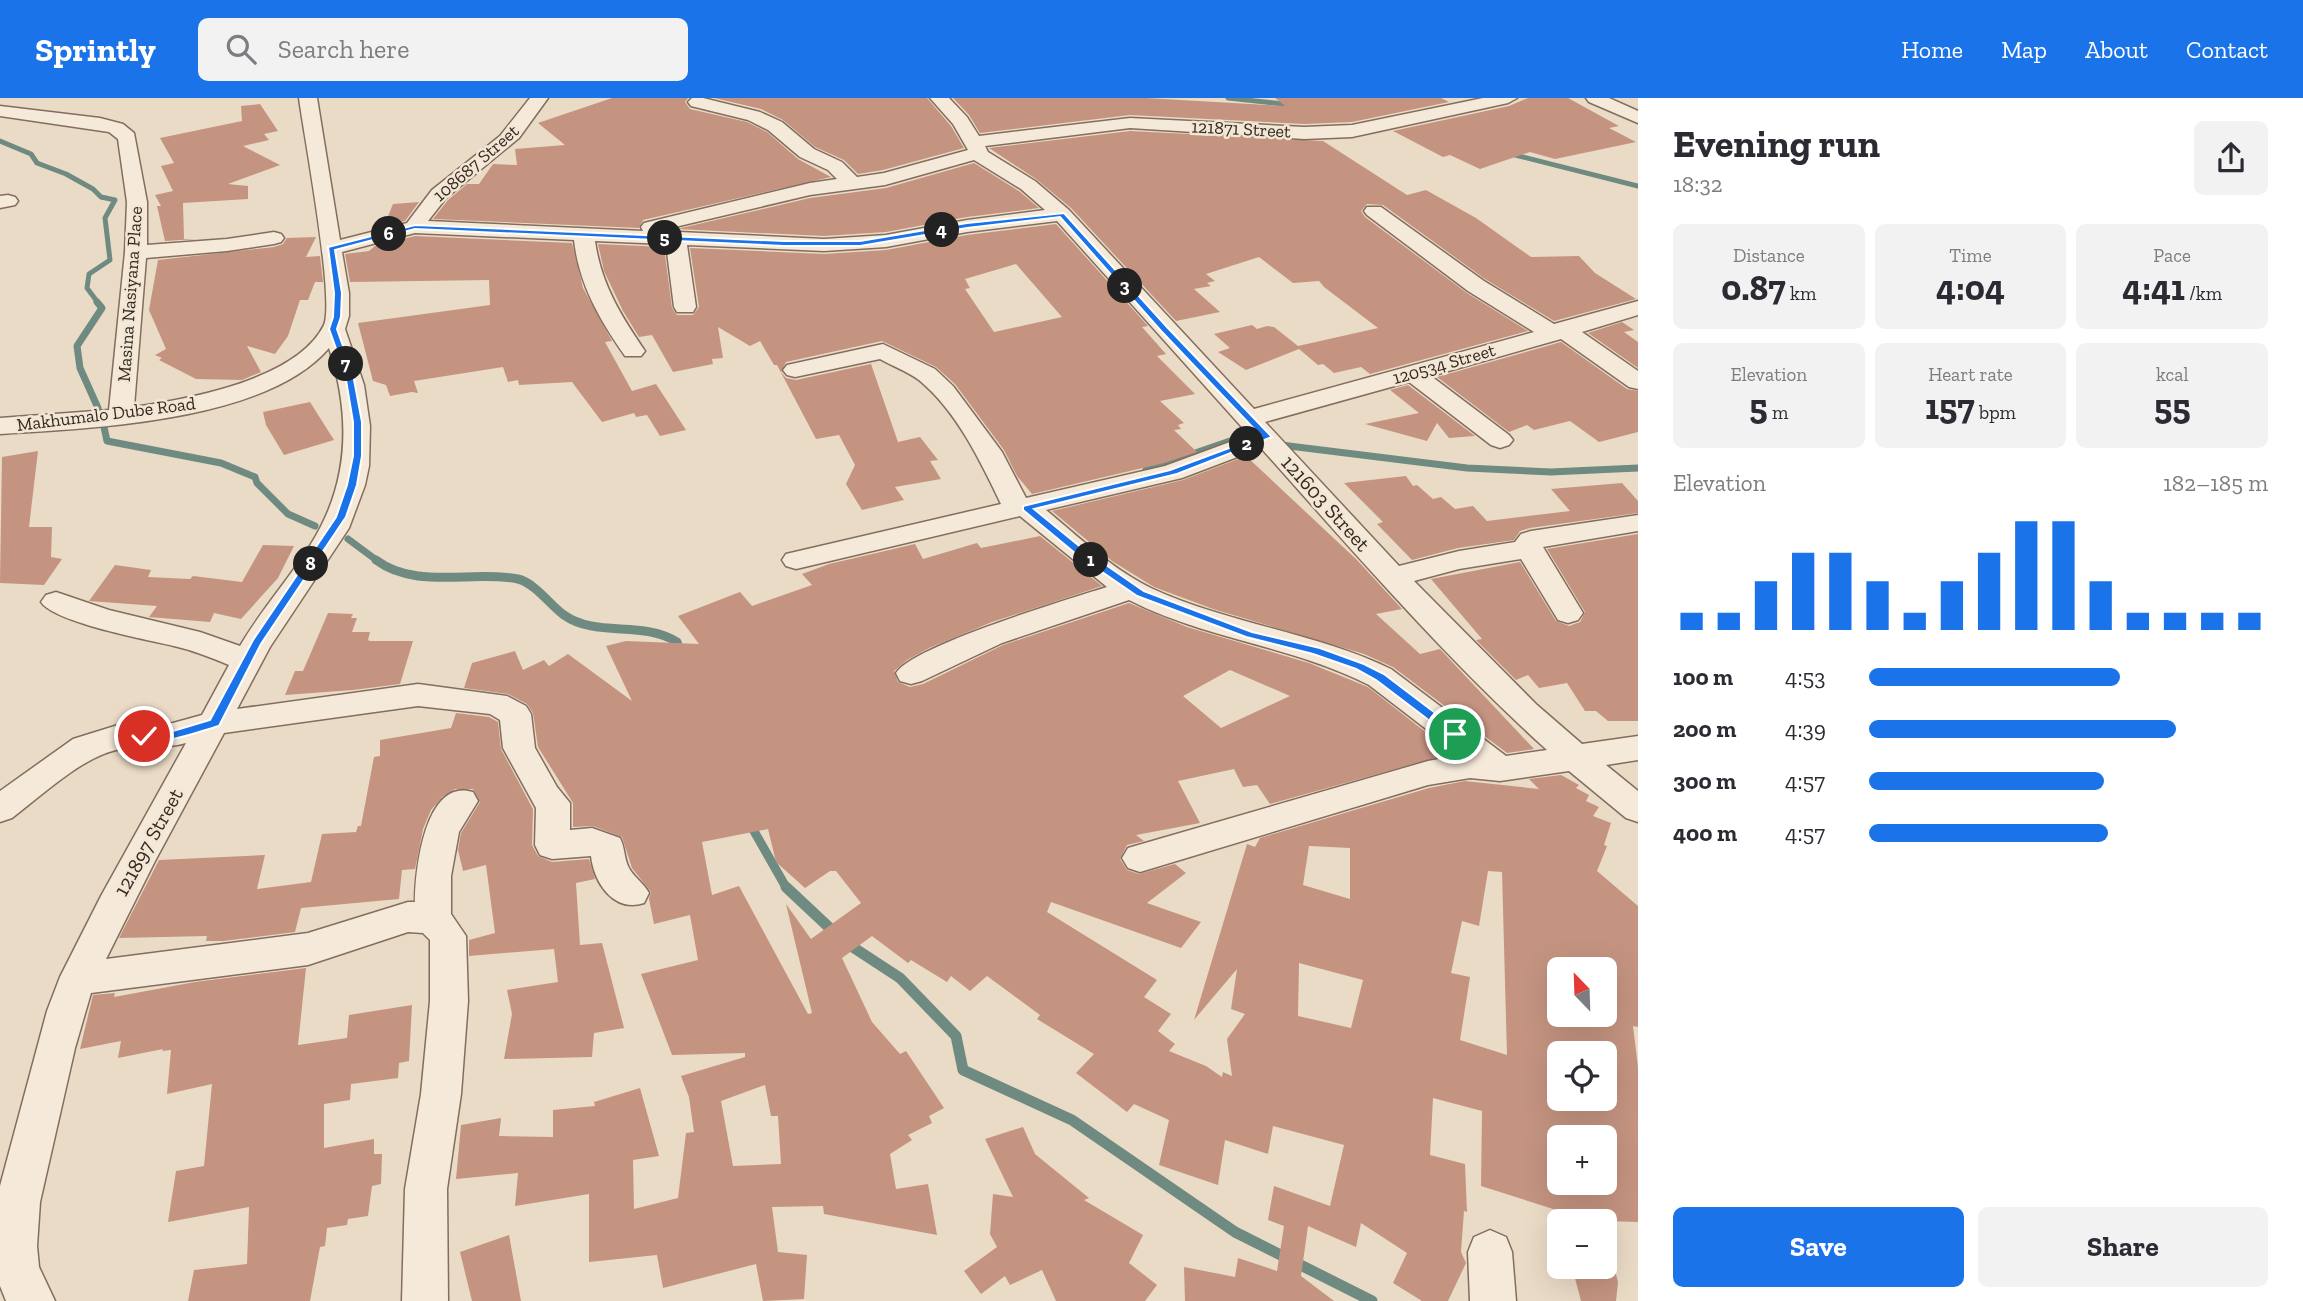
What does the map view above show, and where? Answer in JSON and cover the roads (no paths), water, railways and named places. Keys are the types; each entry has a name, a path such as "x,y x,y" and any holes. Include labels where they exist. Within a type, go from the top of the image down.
{"street":[{"path":"308,98 338,293 337,317 333,329"},
{"name":"108687 Street","path":"415,227 427,205 507,140 539,98"},
{"name":"121603 Street","path":"939,98 961,121 976,148 1028,185 1062,214 1164,329 1259,428 1393,577 1526,713 1574,757 1638,809"},
{"name":"121871 Street","path":"627,236 652,227 779,196 885,179 976,148 1130,123 1304,133 1352,131 1508,98"},
{"path":"1595,98 1638,118"},
{"path":"697,102 754,116 775,126 807,153 835,166 852,183"},
{"name":"Masina Nasiyana Place","path":"0,111 100,123 124,132 129,141 137,202 136,252 121,415"},
{"path":"1374,211 1476,286 1556,330 1638,382"},
{"path":"331,249 415,227 784,244 860,244 1062,214"},
{"path":"584,235 587,266 599,301 633,351"},
{"path":"136,252 227,245 274,238"},
{"path":"676,239 684,307"},
{"name":"120534 Street","path":"796,560 1173,472 1259,428 1413,374 1638,308"},
{"name":"Makhumalo Dube Road","path":"0,426 121,415 204,402 268,383 303,362 318,349 333,329"},
{"name":"121897 Street","path":"32,1301 23,1292 15,1250 16,1211 32,1142 78,978 135,860 215,723 247,661 341,517 352,485 358,456 357,422 349,374 333,329"},
{"path":"795,370 883,351 926,374 944,391 993,458 1014,503 1027,508 1080,552 1132,589 1250,635 1316,650 1360,666 1380,677 1500,769"},
{"path":"1413,374 1500,440"},
{"path":"1568,613 1529,549 1531,540 1638,523"},
{"path":"1393,577 1459,559 1529,549"},
{"path":"911,673 956,649 999,631 1132,589"},
{"path":"56,602 87,616 196,640 247,661"},
{"path":"0,809 85,747 118,737 173,735 215,723 418,695 496,704 515,714 519,748 545,796 553,803 552,845 592,842 608,848 611,873 631,892"},
{"path":"1140,858 1428,773 1470,766 1500,769 1638,748"},
{"path":"425,1301 426,1189 441,1094 449,1001 449,936 433,918 433,876 442,830 461,801"},
{"path":"78,978 308,949 408,917 433,918"},
{"path":"1490,1252 1493,1301"}],"waterway":[{"path":"1228,98 1292,105"},
{"path":"0,141 31,154 37,163 66,174 93,189 101,197 115,200 105,218 110,260 89,274 87,288 99,304"},
{"path":"1507,153 1638,186"},
{"path":"97,302 102,308 77,346 80,368 98,408"},
{"path":"104,427 107,441 221,463 255,477 257,483 288,514 315,526"},
{"path":"1146,470 1230,441"},
{"path":"1281,445 1467,468 1551,472 1638,468"},
{"path":"348,539 377,561"},
{"path":"377,561 392,569 426,577 482,576 518,579 531,585 559,611 577,622 664,635 677,642 680,652"},
{"path":"750,824 787,889"},
{"path":"786,887 835,933"},
{"path":"845,942 900,978 956,1036 963,1070 1072,1120 1235,1232 1372,1301"}]}
